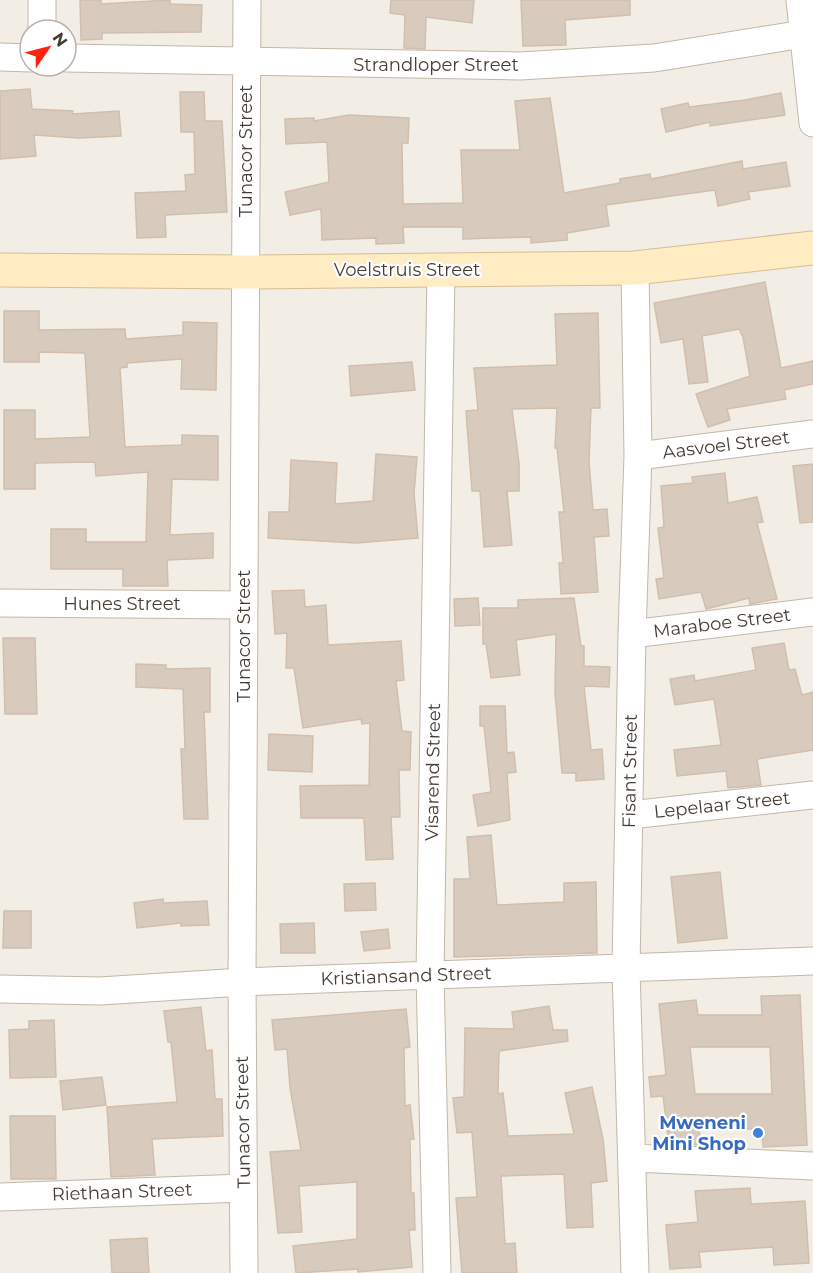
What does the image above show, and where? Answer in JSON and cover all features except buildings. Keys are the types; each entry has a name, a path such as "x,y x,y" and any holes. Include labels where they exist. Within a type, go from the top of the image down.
{"street":[{"path":"42,0 42,18"},
{"name":"Tunacor Street","path":"244,1273 242,982 248,0"},
{"path":"800,0 813,123"},
{"name":"Strandloper Street","path":"78,58 246,63 531,65 654,58 803,34"},
{"path":"0,57 18,57"},
{"name":"Voelstruis Street","path":"0,270 247,272 635,268 813,248"},
{"name":"Fisant Street","path":"635,268 638,456 632,634 626,968 635,1273"},
{"name":"Visarend Street","path":"437,1273 430,975 441,270"},
{"name":"Aasvoel Street","path":"638,456 813,434"},
{"name":"Hunes Street","path":"0,603 244,605"},
{"name":"Maraboe Street","path":"632,634 813,612"},
{"name":"Lepelaar Street","path":"630,815 813,795"},
{"name":"Kristiansand Street","path":"0,989 100,991 242,982 813,961"},
{"path":"633,1158 813,1166"},
{"name":"Riethaan Street","path":"0,1197 243,1188"}],"place":[{"name":"Mweneni Mini Shop","path":"758,1133"}]}
